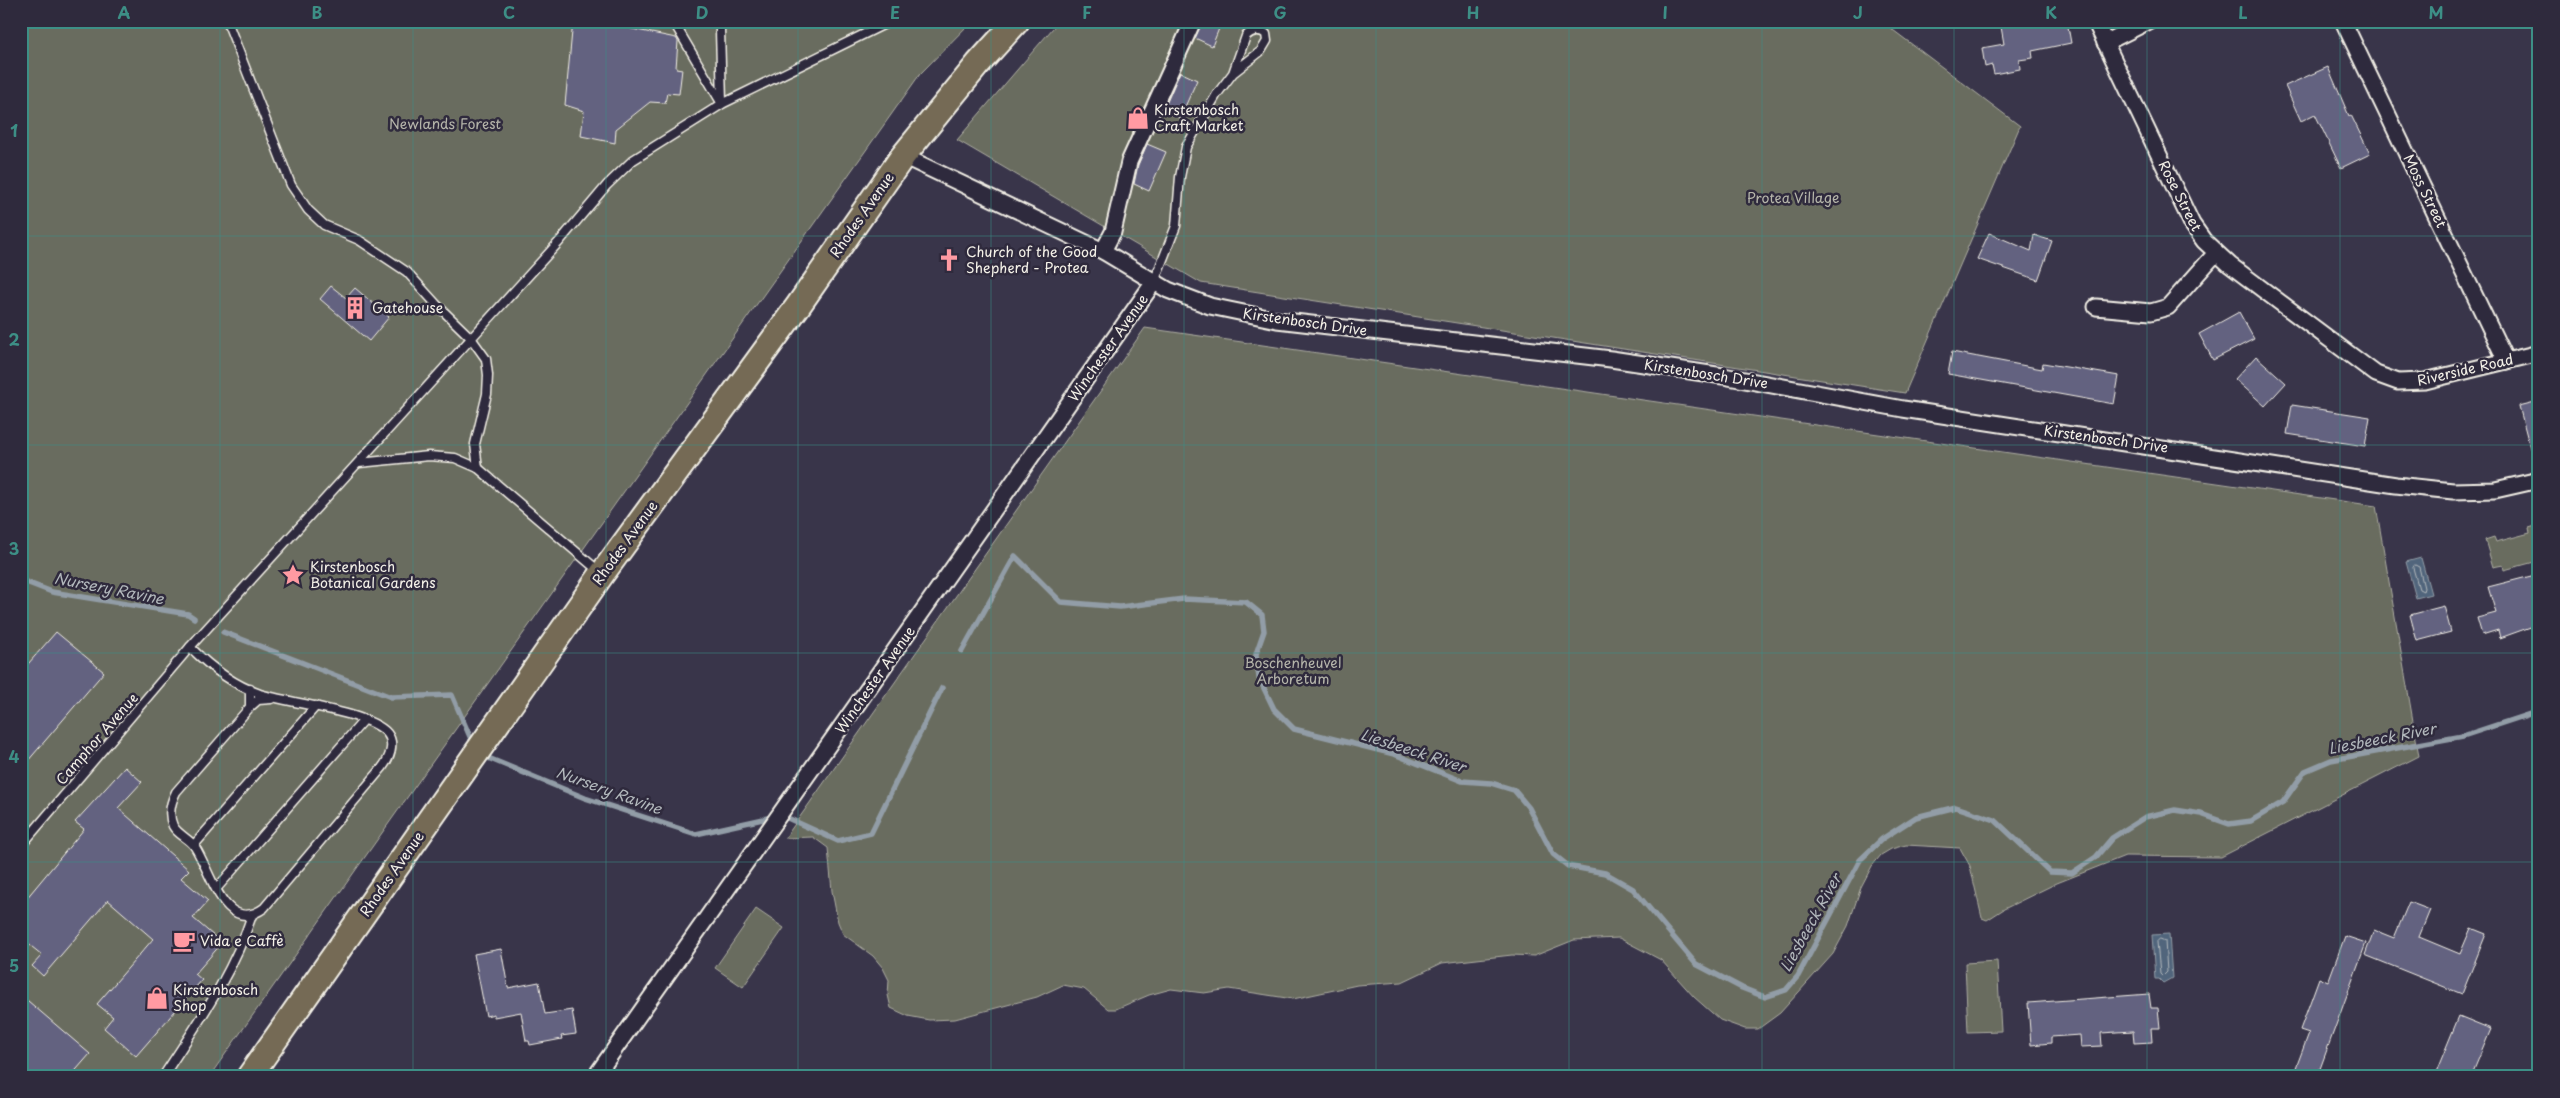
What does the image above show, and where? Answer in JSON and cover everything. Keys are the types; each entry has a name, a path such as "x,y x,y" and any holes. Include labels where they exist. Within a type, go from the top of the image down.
{"main road":[{"name":"Rhodes Avenue","path":"249,1077 602,574 798,306 903,156 978,64 1017,21"}],"street":[{"path":"1104,251 1113,232 1129,162 1193,21"},
{"name":"Rose Street","path":"2095,21 2192,224 2204,241 2237,271 2376,374 2391,380"},
{"path":"2105,43 2149,21"},
{"name":"Moss Street","path":"2343,21 2506,361"},
{"name":"Kirstenbosch Drive","path":"903,156 1104,251 1154,282 1210,306 1277,320 1611,359 1723,376 1903,409 2396,484 2453,491 2495,490 2539,480"},
{"path":"2096,307 2151,312 2168,308 2216,252"},
{"name":"Winchester Avenue","path":"595,1077 1154,282"},
{"name":"Riverside Road","path":"2391,380 2425,381 2539,353"}],"lane":[{"path":"227,21 291,185 308,210 324,225 380,252 407,272 471,338 486,359 488,375 487,394 475,444 478,468"},
{"path":"673,21 722,104"},
{"path":"721,21 722,104"},
{"name":"Camphor Avenue","path":"21,846 190,647 359,463 607,185 633,160 722,104 891,21"},
{"path":"1154,282 1176,226 1180,177 1186,147 1200,119 1233,73 1246,36 1251,31 1266,34 1267,41 1261,52 1233,73"},
{"path":"359,463 429,456 455,458 478,468 602,574"},
{"path":"190,647 215,669 250,689 276,698 316,706 364,720 380,727 389,735 392,748 388,760 264,908 252,915 242,916 226,906 194,845 174,826 171,817 172,800 250,707 264,698 276,698"},
{"path":"250,689 250,707"},
{"path":"194,845 316,706"},
{"path":"217,888 364,720"},
{"path":"164,1075 234,962 252,915"}],"green space":[{"name":"Kirstenbosch Botanical Gardens","path":"21,21 972,21 920,74 209,1077 21,1077"},
{"name":"Protea Village","path":"1059,21 1881,21 2020,126 1905,393 1201,283 957,140"},
{"name":"Boschenheuvel Arboretum","path":"1145,328 2376,506 2419,756 2221,857 2125,856 2057,883 2004,909 1987,920 1982,918 1970,866 1960,848 1906,845 1891,849 1881,855 1872,866 1861,887 1848,926 1833,954 1780,1013 1758,1029 1745,1029 1720,1020 1694,997 1661,960 1619,938 1574,940 1534,956 1512,955 1442,963 1402,982 1357,985 1293,999 1229,989 1204,993 1171,989 1149,995 1116,1009 1108,1009 1084,989 1063,985 1037,997 955,1019 929,1020 908,1016 891,1008 888,995 889,980 883,968 873,956 843,934 838,922 832,891 828,848 813,837 785,838"},
{"path":"2539,525 2538,561 2504,570 2503,565 2493,567 2485,540 2494,537 2496,542 2530,533 2529,528"},
{"path":"756,909 784,928 743,987 715,968"},
{"path":"1997,961 2001,1031 1968,1032 1965,963"}],"water":[{"path":"2421,558 2431,594 2416,598 2406,562"},
{"path":"2169,934 2172,978 2163,983 2159,979 2155,979 2152,935"}],"building":[{"path":"573,21 593,21 676,38 678,41 676,68 682,69 679,94 667,93 665,103 650,102 616,129 615,143 581,136 584,111 565,105"},
{"path":"1202,21 1222,21 1212,46 1195,38"},
{"path":"2000,21 2067,21 2071,43 2032,51 2033,58 2019,60 2020,69 1994,74 1992,65 1985,67 1982,48 2004,44"},
{"path":"2328,67 2349,116 2351,115 2370,154 2341,168 2315,114 2301,121 2285,86"},
{"path":"1180,72 1197,80 1180,118 1163,111"},
{"path":"1147,144 1166,152 1149,191 1134,184 1138,165"},
{"path":"1989,233 2031,251 2034,235 2052,241 2038,280 1977,259"},
{"name":"Gatehouse","path":"331,286 346,298 355,288 389,317 369,341 320,299"},
{"path":"2239,312 2254,339 2213,360 2199,334"},
{"path":"1952,352 2042,369 2043,363 2119,376 2114,404 1948,374"},
{"path":"2256,356 2286,383 2265,406 2235,379"},
{"path":"2539,401 2539,462 2534,463 2519,406"},
{"path":"2292,405 2370,417 2365,446 2287,434"},
{"path":"2539,574 2539,624 2500,638 2498,630 2482,635 2477,618 2496,613 2488,587"},
{"path":"2444,606 2451,632 2417,641 2410,615"},
{"path":"56,632 104,672 21,769 21,672"},
{"path":"125,767 142,782 118,808 189,870 181,878 208,901 193,918 222,943 195,974 202,980 136,1056 104,1028 113,1017 97,1004 153,939 108,900 43,976 32,966 42,955 21,938 21,905 84,829 75,822"},
{"path":"2409,902 2430,910 2419,937 2460,954 2471,928 2486,934 2462,994 2365,955 2374,930 2394,938"},
{"path":"2345,936 2366,943 2317,1077 2302,1077 2294,1073 2309,1033 2300,1030 2319,978 2328,982"},
{"path":"501,949 508,988 539,982 545,1014 572,1010 576,1034 561,1036 562,1039 530,1045 529,1041 526,1041 521,1012 494,1017 494,1014 486,1016 474,954"},
{"path":"2149,994 2151,1008 2158,1008 2160,1028 2151,1028 2152,1042 2134,1043 2133,1031 2101,1033 2102,1046 2081,1047 2080,1035 2051,1037 2051,1043 2031,1045 2028,1003"},
{"path":"21,995 90,1054 70,1077 21,1077"},
{"path":"2459,1016 2491,1029 2471,1077 2434,1077"}],"waterway":[{"name":"Liesbeeck River","path":"962,651 1015,556 1061,602 1120,607 1184,599 1246,602 1262,615 1264,631 1256,654 1259,678 1274,709 1294,729 1394,754 1462,781 1491,783 1514,790 1529,808 1553,854 1568,866 1605,873 1633,889 1696,964 1742,988 1765,997 1786,990 1798,976 1860,860 1882,839 1916,817 1956,807 1995,820 2050,872 2072,873 2096,857 2112,838 2145,817 2175,810 2201,814 2229,824 2251,821 2283,802 2305,771 2331,760 2463,736 2539,711"},
{"name":"Nursery Ravine","path":"21,580 52,592 188,614 194,618"},
{"name":"Nursery Ravine","path":"223,632 391,697 452,695 474,746"},
{"name":"Nursery Ravine","path":"481,755 585,798 696,834 781,815 838,841 871,833 942,688"}],"place":[{"name":"Kirstenbosch Craft Market","path":"1138,118"},
{"name":"Church of the Good Shepherd - Protea","path":"949,260"},
{"name":"Gatehouse","path":"355,308"},
{"name":"Kirstenbosch Botanical Gardens","path":"293,575"},
{"name":"Vida e Caffè","path":"184,941"},
{"name":"Kirstenbosch Shop","path":"157,998"}],"park label":[{"name":"Newlands Forest","path":"445,124"}]}
